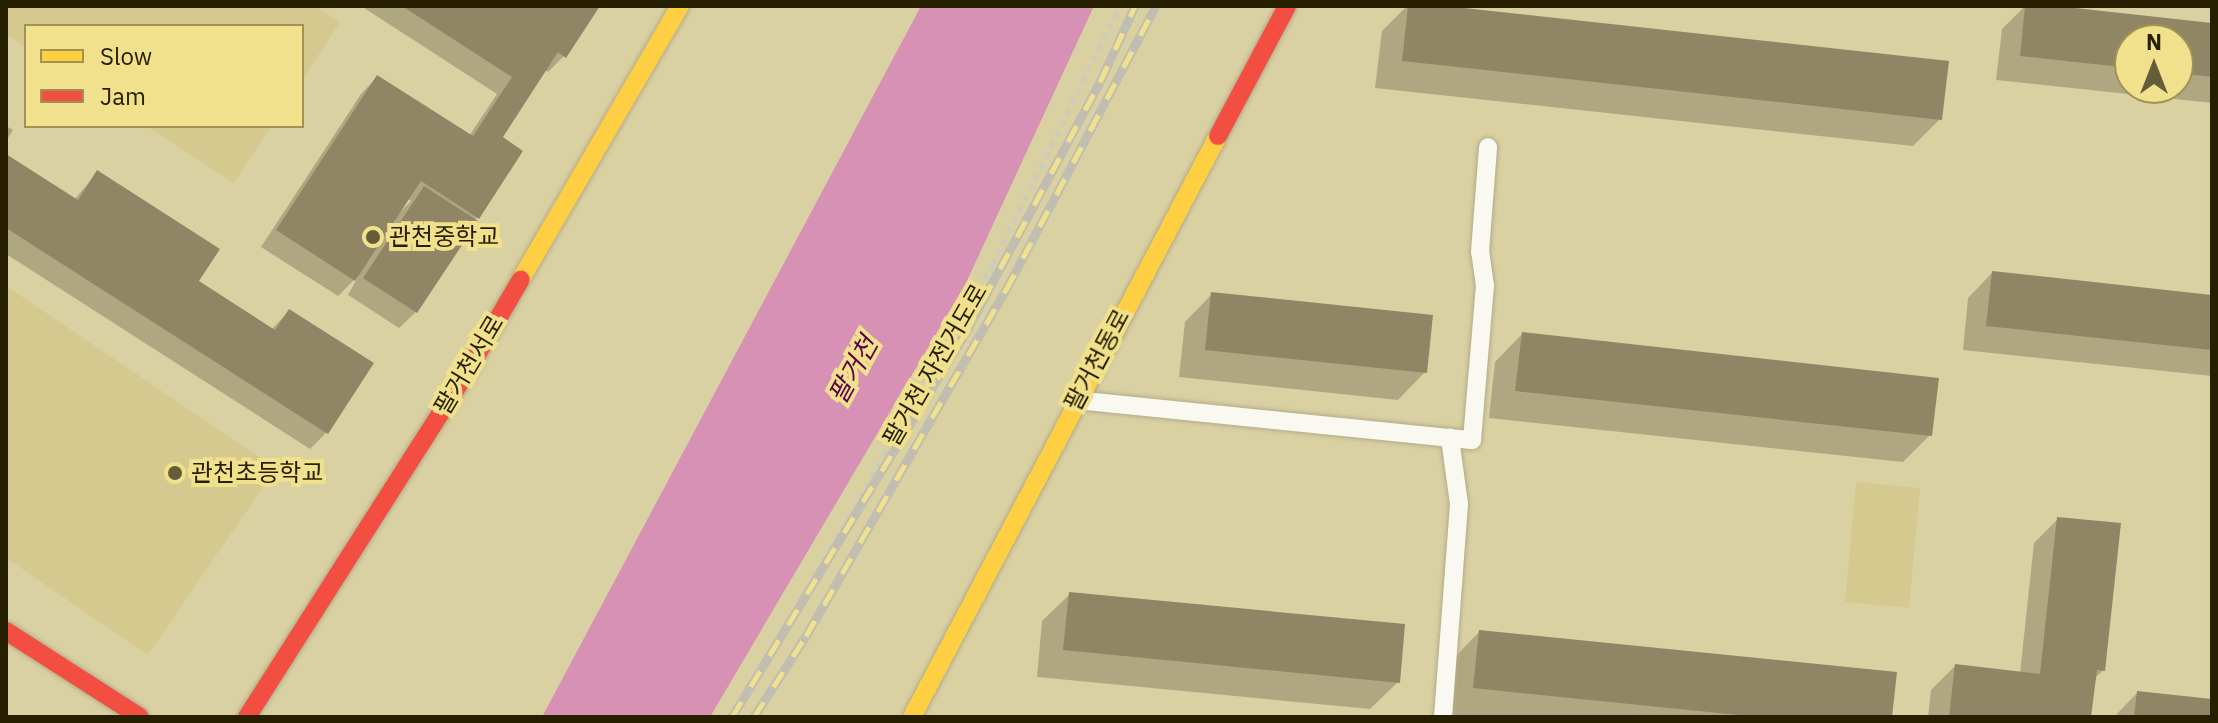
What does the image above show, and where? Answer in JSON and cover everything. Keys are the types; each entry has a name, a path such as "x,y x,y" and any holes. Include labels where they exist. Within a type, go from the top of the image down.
{"main road":[{"name":"팔거천서로","path":"247,717 471,365 680,6"},
{"name":"팔거천동로","path":"912,717 1076,400 1287,6"},
{"path":"6,631 140,717"}],"lane":[{"path":"1076,400 1472,440 1485,286 1480,252 1488,147"},
{"path":"1443,717 1459,504 1450,438"}],"path":[{"name":"팔거천 자전거도로","path":"735,717 992,265 1120,6"}],"shaded area":[{"path":"6,6 315,6 340,22 304,77 304,24 24,24 24,46 6,34"},
{"path":"149,128 270,128 234,183"},
{"path":"6,286 276,468 148,655 6,558"},
{"path":"1856,482 1920,488 1909,608 1845,602"}],"water":[{"name":"팔거천","path":"921,6 1094,6 966,283 710,717 542,717"}],"building":[{"path":"402,6 600,6 566,58 558,52 503,137 523,151 479,219 421,181 355,281 276,230 377,75 473,136 512,77"},
{"path":"1408,6 1446,6 1949,61 1942,120 1402,61"},
{"path":"2025,6 2057,6 2212,23 2212,77 2194,75 2194,24 2114,24 2114,66 2020,56"},
{"path":"6,154 78,200 97,170 220,249 199,281 275,330 289,309 374,363 328,434 6,228"},
{"path":"424,186 478,221 417,313 363,278"},
{"path":"1992,271 2212,295 2212,350 1986,326"},
{"path":"1211,292 1433,315 1427,373 1205,350"},
{"path":"1522,332 1939,378 1932,436 1515,391"},
{"path":"2057,517 2121,523 2105,671 2097,670 2091,717 1949,717 1955,664 2040,674"},
{"path":"1069,592 1405,624 1400,683 1063,650"},
{"path":"1479,630 1897,672 1892,717 1758,717 1473,688"},
{"path":"2137,691 2212,699 2212,717 2134,717"}],"railway":[{"path":"732,717 966,332 1100,82 1135,6"},
{"path":"754,717 806,636 1006,290 1156,6"}],"traffic: slow":[{"path":"521,279 680,6"},
{"path":"912,717 1218,136"}],"traffic: jam":[{"path":"1218,136 1287,6"},
{"path":"247,717 471,365 521,279"},
{"path":"6,631 140,717"}],"place":[{"name":"관천중학교","path":"373,237"},
{"name":"관천초등학교","path":"175,473"}]}
